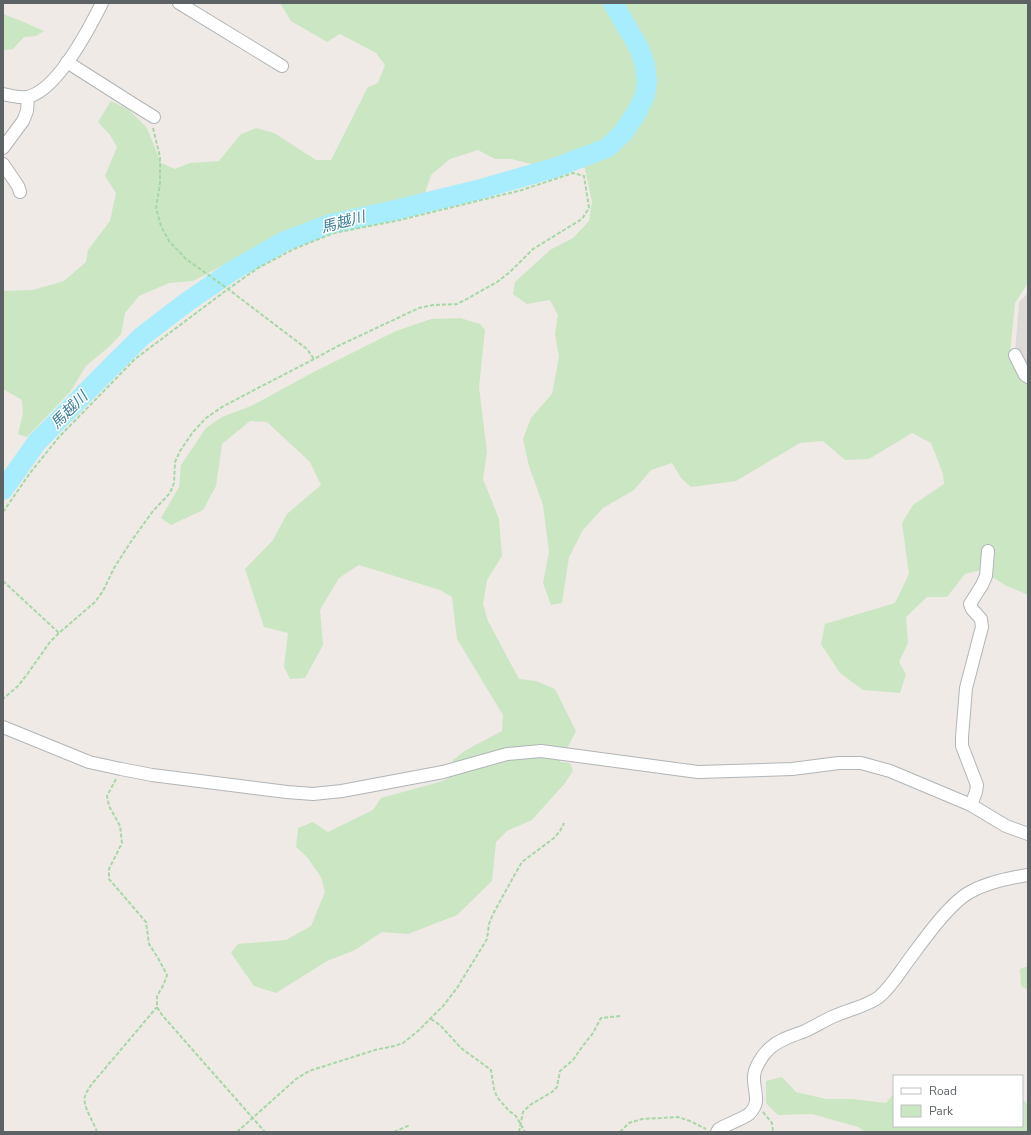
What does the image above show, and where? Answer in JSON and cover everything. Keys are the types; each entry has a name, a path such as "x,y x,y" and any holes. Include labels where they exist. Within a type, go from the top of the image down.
{"street":[{"path":"3,94 17,98 28,97 40,92 54,79 79,46 102,3"},
{"path":"179,3 282,66"},
{"path":"67,62 154,117"},
{"path":"3,148 23,121 27,111 28,97"},
{"path":"3,164 18,186 20,192"},
{"path":"1015,355 1025,375 1028,377"},
{"path":"971,805 977,785 962,746 962,737 966,688 982,627 981,619 972,609 970,604 986,576 988,551"},
{"path":"3,727 89,762 120,769 152,775 313,794 342,791 443,772 507,754 541,751 698,772 792,769 839,763 862,763 890,770 971,805 1006,826 1028,834"},
{"path":"712,1131 749,1114 754,1107 757,1098 754,1084 754,1074 760,1059 780,1040 836,1015 861,1006 878,997 891,984 925,938 947,912 969,893 987,884 1010,877 1028,875"}],"path":[{"path":"154,117 152,124 160,157 160,183 156,208 161,226 169,241 186,259 228,288 307,349 314,360"},
{"path":"3,512 12,497 59,437 135,359 228,288 258,268 294,249 334,233 400,220 522,190 573,173 584,176 589,208 582,218 533,249 510,272 497,282 457,304 433,305 419,308 338,346 314,360 222,407 206,418 193,432 180,451 175,462 174,483 170,493 153,511 132,540 95,602 50,642 18,686 3,699"},
{"path":"3,581 59,633"},
{"path":"120,769 107,796 109,806 120,826 122,843 109,869 110,879 146,922 149,944 167,975 157,996 157,1007 162,1015 265,1132"},
{"path":"237,1132 296,1079 309,1071 375,1050 403,1043 418,1031 457,988 487,939 489,924 493,914 522,862 554,838 564,823"},
{"path":"97,1132 84,1102 85,1095 157,1007"},
{"path":"519,1132 523,1112 530,1105 552,1092 557,1087 560,1071 573,1060 594,1033 601,1018 621,1016"},
{"path":"430,1019 440,1025 464,1051 491,1070 497,1097 516,1116 525,1132"},
{"path":"754,1107 764,1113 772,1124 773,1132"},
{"path":"620,1132 629,1123 642,1119 678,1117 712,1131"},
{"path":"394,1132 410,1125"}],"shaded area":[{"path":"1028,293 1028,372 1015,352 1019,302"}],"green space":[{"path":"280,3 1028,3 1028,283 1015,303 1010,354 1022,377 1028,384 1028,595 1005,585 981,570 965,574 947,597 927,597 906,617 908,643 899,662 906,674 900,693 863,690 840,673 821,644 825,624 895,603 909,574 902,523 913,505 944,484 943,474 931,443 912,433 869,459 845,460 823,441 800,443 736,481 691,487 681,478 672,463 651,470 634,490 603,508 583,530 569,557 562,603 551,605 543,583 549,552 543,505 529,466 523,439 531,418 552,394 559,357 555,334 558,315 550,300 527,304 513,294 515,282 550,250 573,238 589,221 592,202 583,160 570,158 538,166 512,159 495,159 478,150 450,159 431,175 425,193 401,203 342,213 307,224 277,237 193,281 169,283 139,296 125,313 121,334 111,345 86,366 70,392 27,437 18,434 23,413 22,400 3,389 3,291 33,290 64,281 86,262 88,250 110,221 116,193 105,176 117,147 110,135 98,122 111,101 129,110 147,128 161,163 175,169 190,163 219,161 241,134 256,128 274,133 316,160 331,160 368,87 378,83 385,65 376,53 340,34 327,42 291,21"},
{"path":"3,14 44,31 36,36 24,37 13,49 3,50"},
{"path":"460,318 480,324 485,330 479,387 487,452 483,479 499,519 502,556 487,580 483,604 488,621 519,679 536,681 555,689 576,731 560,762 570,763 573,771 565,783 532,820 507,831 496,842 492,881 457,915 408,934 382,932 355,950 327,961 276,993 254,986 231,953 238,944 286,940 311,926 325,892 321,877 307,857 296,847 298,828 313,822 328,832 373,810 381,798 443,781 452,776 453,760 466,750 502,731 503,715 457,639 452,597 440,590 359,565 339,578 320,610 323,645 305,678 290,679 284,667 288,633 264,627 245,569 273,540 287,514 321,485 310,462 267,422 250,421 222,444 216,486 203,510 171,525 161,518 179,487 181,465 206,428 222,417 251,406 312,373 396,331 431,319"},
{"path":"1028,966 1028,990 1021,986 1020,969"},
{"path":"782,1077 796,1092 826,1099 852,1099 886,1103 893,1094 893,1127 1023,1127 1023,1099 1028,1105 1028,1132 865,1132 858,1127 812,1114 778,1115 766,1103 766,1081"}],"waterway":[{"name":"馬越川","path":"3,490 37,442 141,337 187,302 232,271 285,241 330,224 477,190 554,168 607,148 622,134 637,112 645,95 647,81 645,65 639,48 613,3"}]}
